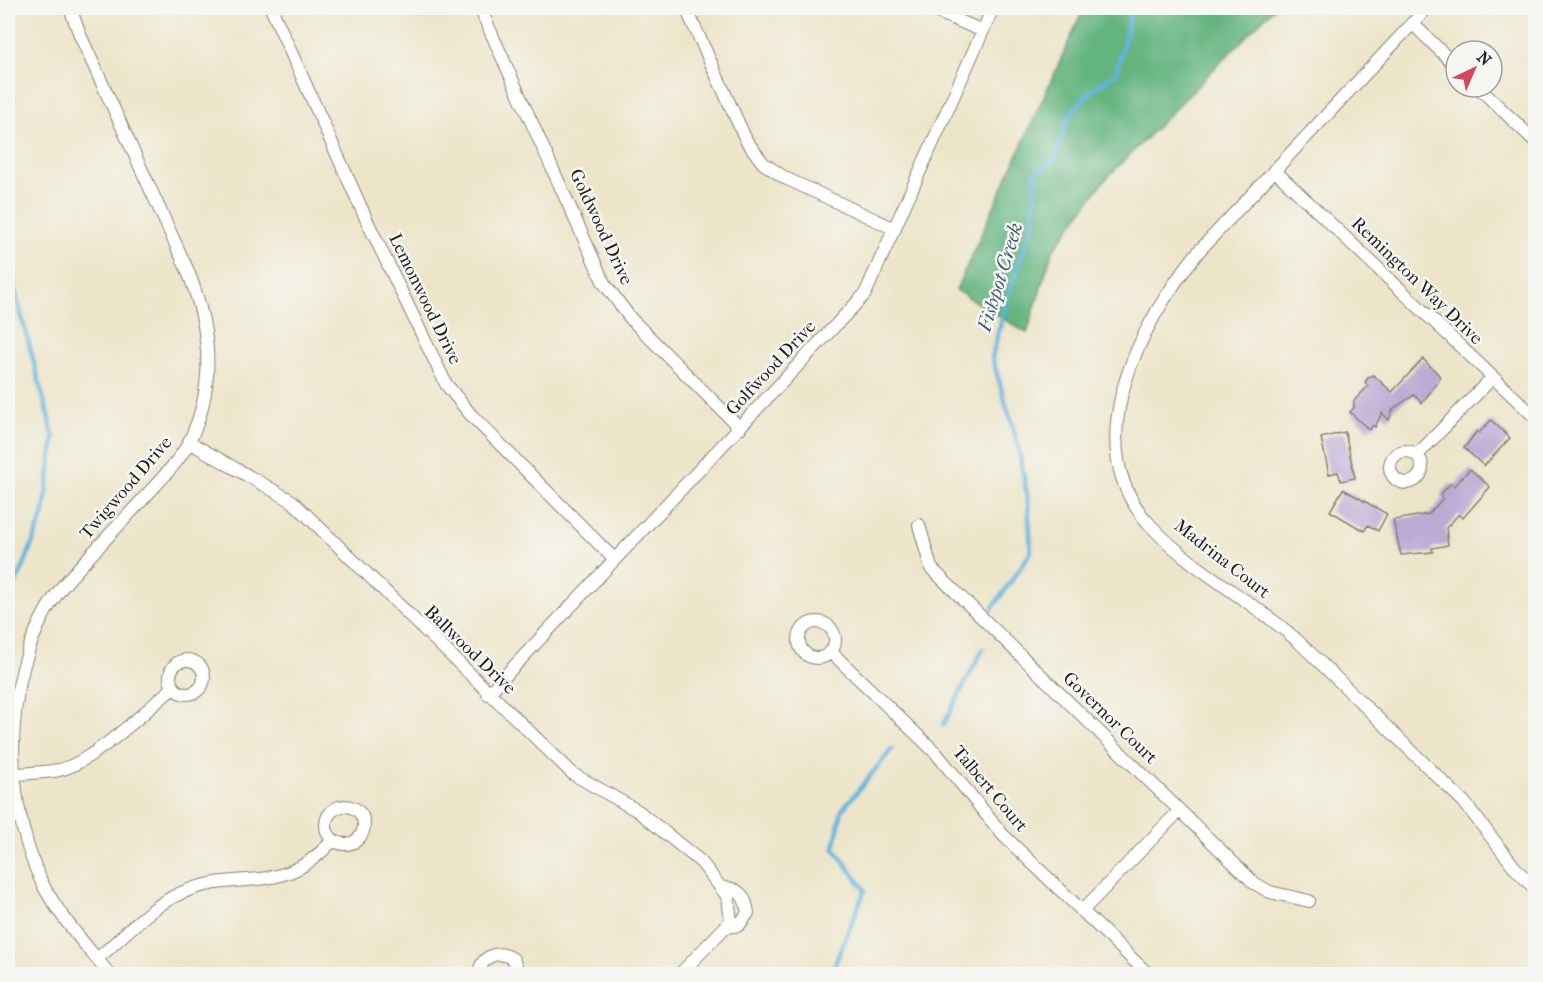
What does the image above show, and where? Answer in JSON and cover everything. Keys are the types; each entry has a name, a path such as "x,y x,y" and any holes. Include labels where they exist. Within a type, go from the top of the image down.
{"street":[{"name":"Twigwood Drive","path":"70,8 80,36 199,298 205,325 208,368 204,399 189,442 166,473 66,583 42,619 32,638 19,682 11,729 9,775 19,825 28,854 42,884 109,975"},
{"name":"Lemonwood Drive","path":"271,8 368,223 446,384 471,415 615,559"},
{"name":"Goldwood Drive","path":"480,8 604,283 631,319 740,428"},
{"path":"686,8 746,140 763,163 785,178 895,228"},
{"path":"928,8 983,31"},
{"name":"Golfwood Drive","path":"488,694 865,294 993,8"},
{"name":"Madrina Court","path":"1427,8 1199,251 1175,281 1139,345 1121,395 1116,442 1128,489 1138,510 1151,526 1185,556 1286,630 1464,802 1516,869 1536,890"},
{"path":"1412,23 1444,54"},
{"path":"1491,99 1536,142"},
{"name":"Remington Way Drive","path":"1274,170 1536,418"},
{"path":"1418,455 1492,378"},
{"name":"Ballwood Drive","path":"189,442 292,501 488,694 573,774 638,811 667,832 701,862 722,888 729,900 731,913 727,927 680,975"},
{"name":"Governor Court","path":"919,525 931,568 1179,811 1254,883 1270,892 1309,901"},
{"name":"Talbert Court","path":"831,652 936,753 987,819 1148,975"},
{"path":"9,775 59,770 72,765 123,729 173,688"},
{"path":"1082,911 1179,811"},
{"path":"97,959 149,914 182,893 208,885 288,874 314,860 333,840"},
{"path":"479,975 483,961 494,954 501,953 513,959 521,974"}],"green space":[{"path":"1084,8 1274,8 1103,182 1052,252 1027,333 956,290"}],"building":[{"path":"1423,359 1441,377 1422,403 1414,395 1393,409 1389,420 1382,413 1375,427 1373,425 1369,430 1350,412 1354,408 1354,401 1368,386 1365,383 1368,378 1373,375 1392,392"},
{"path":"1491,420 1510,438 1484,466 1464,448 1477,431 1479,433"},
{"path":"1345,432 1355,478 1341,481 1338,472 1329,474 1321,438"},
{"path":"1470,469 1490,487 1463,518 1459,514 1446,528 1448,545 1432,548 1433,552 1401,555 1393,520 1429,514 1443,498 1440,495 1451,483 1454,486"},
{"path":"1343,489 1387,514 1378,531 1368,525 1364,531 1330,511"}],"waterway":[{"name":"Fishpot Creek","path":"992,609 1031,552 1028,501 1018,445 992,357 1008,295 1034,221 1035,173 1056,158 1068,117 1086,95 1116,73 1132,8"},
{"path":"8,265 54,438 44,513 23,568 8,598"},
{"path":"943,725 983,649"},
{"path":"831,974 865,890 834,848 842,810 892,749"}]}
